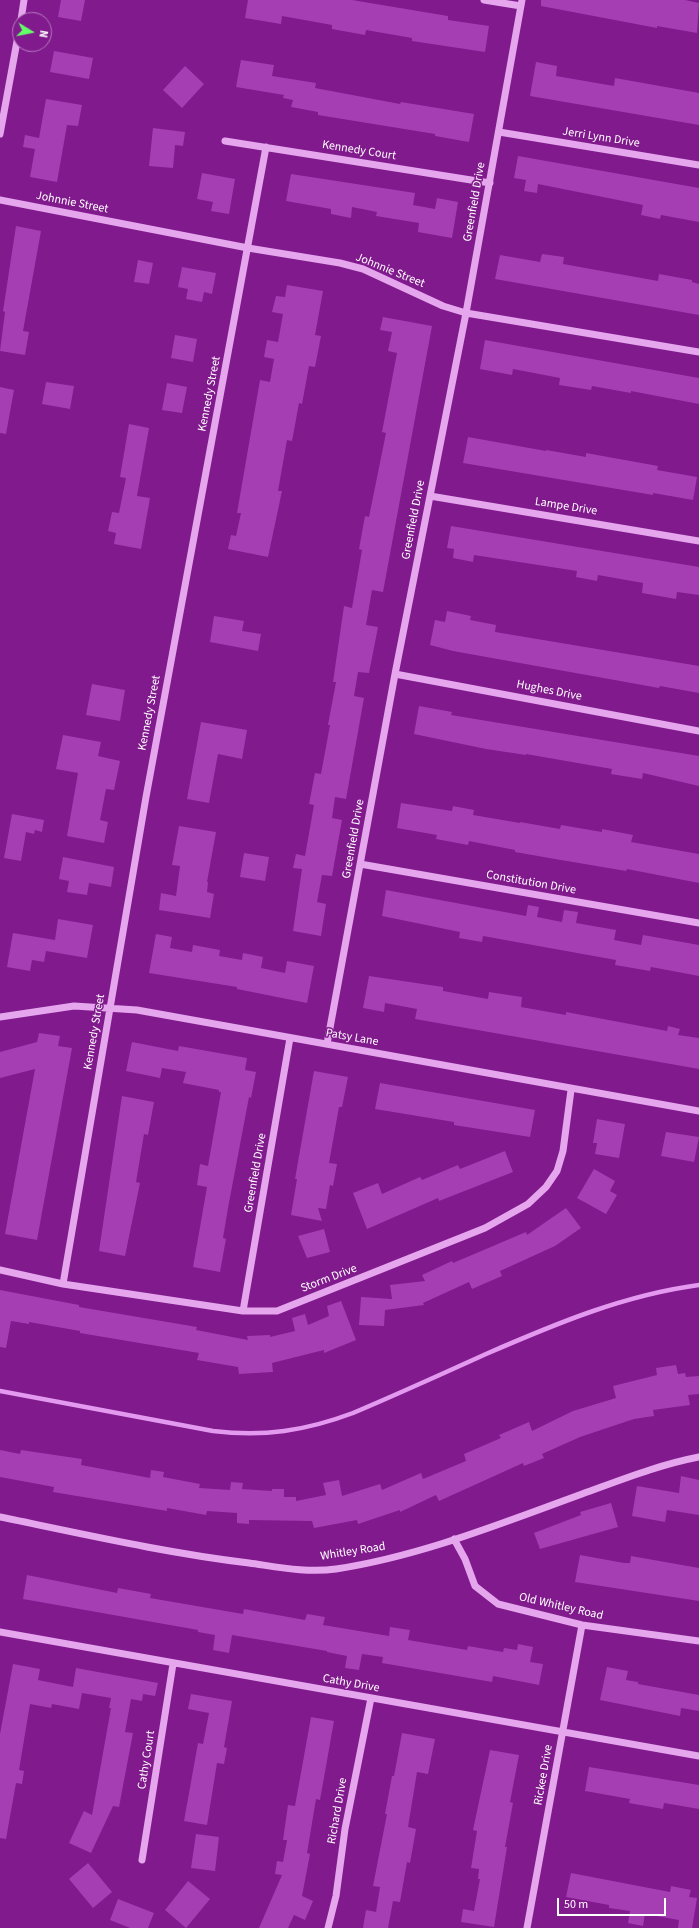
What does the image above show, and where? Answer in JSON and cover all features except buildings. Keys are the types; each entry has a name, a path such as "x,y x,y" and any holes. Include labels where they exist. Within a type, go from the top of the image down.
{"street":[{"path":"22,12 24,0"},
{"path":"484,0 522,3"},
{"name":"Greenfield Drive","path":"327,1044 395,674 466,313 522,3"},
{"path":"0,134 15,52"},
{"name":"Jerri Lynn Drive","path":"499,132 699,165"},
{"name":"Kennedy Court","path":"225,141 490,183"},
{"name":"Kennedy Street","path":"63,1284 147,790 266,147"},
{"name":"Johnnie Street","path":"0,200 248,248 340,263 363,269 443,306 466,313 699,352"},
{"name":"Lampe Drive","path":"430,496 699,541"},
{"name":"Hughes Drive","path":"395,674 699,731"},
{"name":"Constitution Drive","path":"360,864 699,923"},
{"name":"Patsy Lane","path":"0,1017 74,1006 137,1010 571,1090 699,1111"},
{"name":"Greenfield Drive","path":"243,1311 290,1038"},
{"name":"Storm Drive","path":"0,1270 63,1284 243,1311 277,1311 485,1228 528,1204 546,1187 557,1171 563,1151 571,1090"},
{"name":"Whitley Road","path":"0,1517 201,1557 304,1570 334,1569 387,1559 454,1539 669,1463 699,1457"},
{"name":"Old Whitley Road","path":"454,1539 465,1559 475,1586 498,1604 582,1625 699,1641"},
{"name":"Rickee Drive","path":"527,1928 582,1625"},
{"name":"Cathy Drive","path":"0,1632 173,1664 699,1756"},
{"name":"Cathy Court","path":"142,1860 173,1664"},
{"name":"Richard Drive","path":"328,1928 336,1896 345,1829 371,1698"}],"waterway":[{"path":"0,1391 213,1431 232,1433 267,1433 284,1431 318,1424 353,1413 486,1354 590,1312 644,1296 699,1285"}]}
